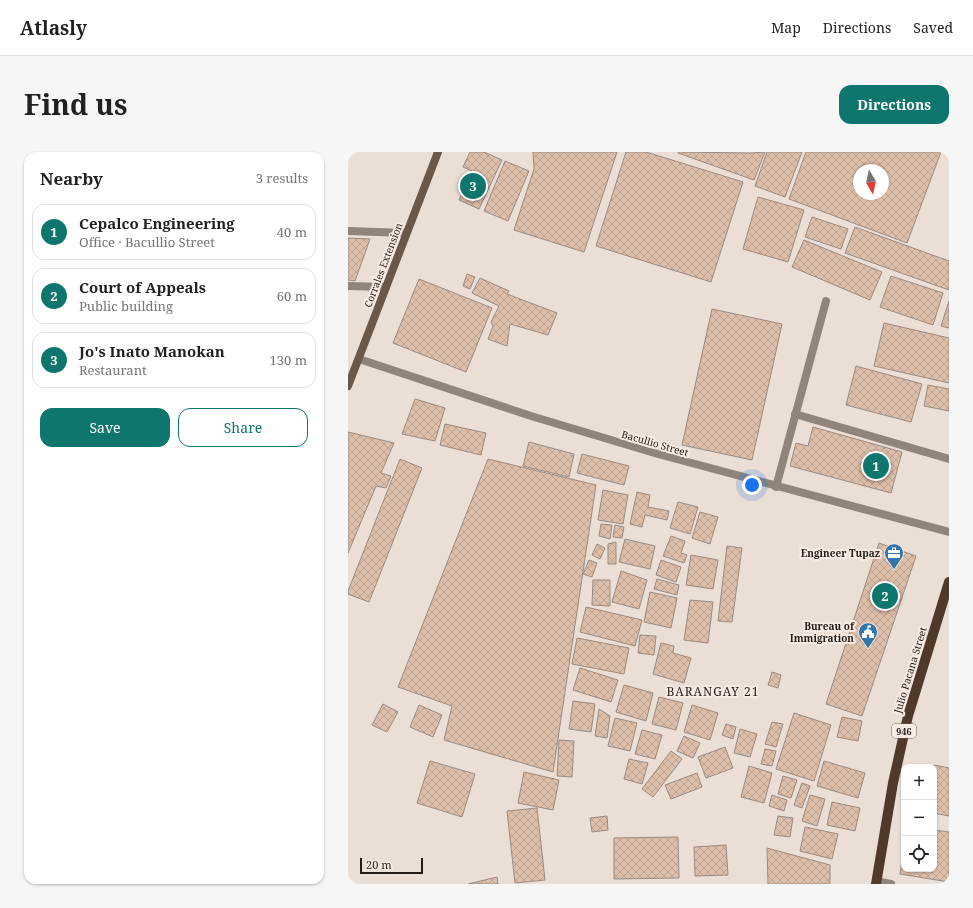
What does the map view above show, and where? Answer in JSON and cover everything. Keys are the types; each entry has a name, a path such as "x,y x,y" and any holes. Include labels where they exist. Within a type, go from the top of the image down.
{"main road":[{"name":"Corrales Extension","path":"348,386 438,152"},
{"name":"Julio Pacana Street","path":"876,883 893,783 908,716 949,582"}],"street":[{"path":"348,232 406,233"},
{"path":"348,286 386,287"},
{"path":"776,487 826,301"},
{"name":"Bacullio Street","path":"359,359 538,418 658,454 776,487 949,532"},
{"path":"795,414 949,459"},
{"path":"876,883 891,884"}],"building":[{"path":"470,152 484,152 502,160 479,209 459,200 472,171 463,167"},
{"path":"533,152 617,152 584,252 514,230 534,169"},
{"path":"626,152 646,152 743,182 711,282 596,246"},
{"path":"678,152 751,153 765,152 754,180"},
{"path":"767,152 802,152 785,197 755,186"},
{"path":"806,152 941,152 907,243 789,199"},
{"path":"505,161 529,171 508,221 484,211"},
{"path":"758,197 804,210 788,262 743,249"},
{"path":"812,217 848,229 841,249 805,237"},
{"path":"855,227 949,261 949,290 845,253"},
{"path":"348,238 370,239 355,281 348,280"},
{"path":"804,240 882,272 870,300 792,267"},
{"path":"467,274 475,277 470,289 463,286"},
{"path":"891,276 943,293 933,325 880,307"},
{"path":"480,278 509,291 507,294 557,313 548,335 510,324 507,346 488,339 493,326 491,322 499,306 472,293"},
{"path":"419,279 492,308 466,372 393,343"},
{"path":"949,301 949,328 941,326"},
{"path":"712,309 782,324 752,460 682,445"},
{"path":"884,323 949,338 949,383 874,366"},
{"path":"856,366 922,384 911,422 846,405"},
{"path":"928,385 949,389 949,411 924,406"},
{"path":"415,399 445,408 435,441 402,434"},
{"path":"445,424 486,433 481,455 440,445"},
{"path":"813,427 902,452 891,493 790,466 796,443 808,446"},
{"path":"348,432 394,443 381,473 391,476 386,488 376,486 348,553"},
{"path":"529,442 574,454 569,477 523,466"},
{"path":"582,454 629,466 624,485 577,473"},
{"path":"400,459 422,468 369,602 348,594 348,591"},
{"path":"488,459 596,485 553,772 444,740 452,706 398,687"},
{"path":"603,490 628,495 623,524 598,520"},
{"path":"637,492 650,495 648,507 669,511 667,520 645,515 642,527 630,524"},
{"path":"678,502 698,507 690,534 670,528"},
{"path":"700,512 718,517 710,544 692,538"},
{"path":"601,524 612,525 610,539 599,536"},
{"path":"615,525 624,527 622,538 613,537"},
{"path":"671,536 685,541 681,553 687,555 684,563 663,556"},
{"path":"625,539 655,546 650,569 619,562"},
{"path":"616,542 616,564 608,564 608,544"},
{"path":"879,543 916,556 862,716 826,704"},
{"path":"597,544 605,548 600,559 592,555"},
{"path":"727,546 742,548 732,622 718,621"},
{"path":"691,555 718,560 713,589 686,585"},
{"path":"589,560 597,563 592,577 583,574"},
{"path":"661,560 681,567 676,582 656,575"},
{"path":"621,571 647,580 639,609 612,602"},
{"path":"657,579 679,585 677,595 654,589"},
{"path":"593,580 610,580 610,606 592,605"},
{"path":"650,592 677,598 671,628 644,622"},
{"path":"690,600 713,602 708,643 684,640"},
{"path":"586,607 642,620 635,646 580,632"},
{"path":"640,635 656,636 654,655 638,653"},
{"path":"577,638 629,648 624,674 572,664"},
{"path":"661,643 674,646 673,653 691,658 684,683 653,674"},
{"path":"580,668 618,680 611,702 573,690"},
{"path":"772,672 781,675 778,688 768,685"},
{"path":"624,685 653,693 646,721 616,712"},
{"path":"659,697 683,703 676,730 652,724"},
{"path":"573,701 595,704 591,732 569,729"},
{"path":"383,704 398,712 387,732 372,725"},
{"path":"419,705 442,715 433,737 410,727"},
{"path":"692,705 718,713 710,740 684,732"},
{"path":"599,709 610,716 607,738 595,736"},
{"path":"794,713 831,725 814,781 776,769"},
{"path":"842,717 862,721 858,741 837,737"},
{"path":"615,718 637,723 630,751 608,746"},
{"path":"772,722 783,724 776,747 765,744"},
{"path":"726,724 736,727 733,739 722,735"},
{"path":"740,729 757,734 750,757 734,753"},
{"path":"642,730 662,735 655,759 635,754"},
{"path":"684,736 700,743 693,758 677,751"},
{"path":"559,740 574,741 572,777 557,776"},
{"path":"725,747 733,768 706,778 698,757"},
{"path":"765,749 776,751 772,766 761,764"},
{"path":"671,751 682,759 653,797 642,789"},
{"path":"629,759 648,763 642,784 624,779"},
{"path":"430,761 475,774 462,817 417,803"},
{"path":"824,761 865,773 858,798 817,786"},
{"path":"749,766 772,773 764,803 741,797"},
{"path":"937,766 949,768 949,816 937,814"},
{"path":"524,772 559,780 553,810 518,803"},
{"path":"697,773 702,787 671,799 665,785"},
{"path":"783,776 797,780 791,798 778,794"},
{"path":"802,783 810,786 802,808 794,805"},
{"path":"772,795 787,800 784,811 769,806"},
{"path":"810,795 825,799 817,826 802,821"},
{"path":"832,802 860,808 855,831 827,825"},
{"path":"537,808 545,880 515,883 507,811"},
{"path":"607,816 608,830 592,832 590,818"},
{"path":"778,816 793,818 790,837 774,835"},
{"path":"805,827 838,834 832,859 800,851"},
{"path":"937,830 949,832 949,882 900,874 901,868 901,872 937,872"},
{"path":"678,837 679,878 614,879 614,838"},
{"path":"726,845 728,875 695,876 694,847"},
{"path":"767,848 830,865 830,884 768,884"},
{"path":"497,877 498,884 468,884"}],"place":[{"name":"Jo's Inato Manokan","path":"473,186"},
{"name":"Cepalco Engineering","path":"876,466"},
{"name":"Engineer Tupaz","path":"894,570"},
{"name":"Court of Appeals","path":"885,596"},
{"name":"Bureau of Immigration","path":"868,649"}],"district":[{"name":"BARANGAY 21","path":"713,691"}]}
